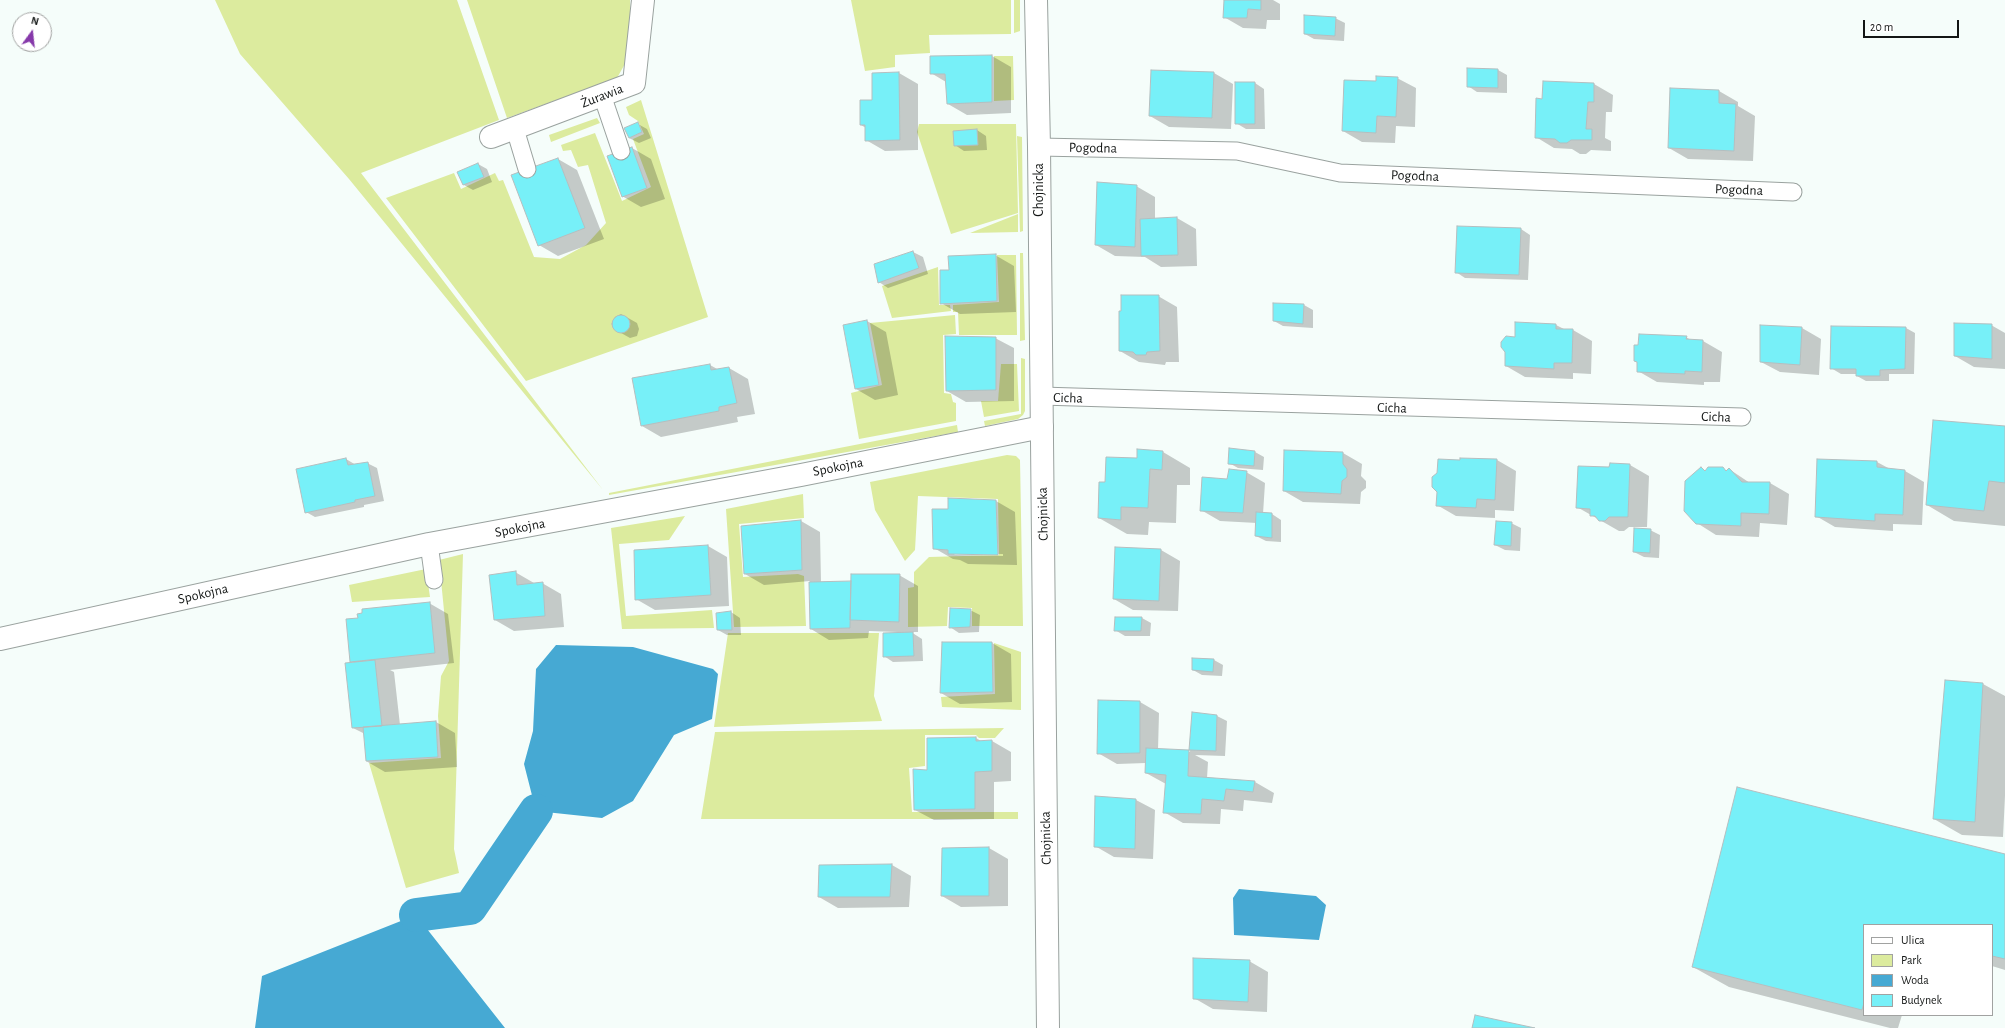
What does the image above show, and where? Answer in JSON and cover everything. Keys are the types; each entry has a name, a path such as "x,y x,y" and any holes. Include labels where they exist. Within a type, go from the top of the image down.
{"street":[{"name":"Żurawia","path":"491,137 634,83 643,0"},
{"name":"Chojnicka","path":"1036,0 1039,147 1048,1028"},
{"name":"Spokojna","path":"0,639 429,544 810,473 1042,427"}],"lane":[{"path":"602,95 621,151"},
{"path":"515,129 528,169"},
{"name":"Pogodna","path":"1039,147 1237,151 1340,173 1793,192"},
{"name":"Cicha","path":"1041,396 1742,417"},
{"path":"429,544 434,580"}],"green space":[{"path":"215,0 457,0 499,120 361,173 603,490 349,179 240,54"},
{"path":"467,0 630,0 631,35 626,62 617,78 507,118"},
{"path":"851,0 1011,0 1011,34 929,35 930,53 895,55 895,67 865,71"},
{"path":"1014,0 1020,0 1020,31 1014,33"},
{"path":"994,56 1013,56 1014,100 994,101"},
{"path":"641,100 708,317 526,381 386,198 454,173 461,189 495,173 499,181 503,180 534,257 560,259 586,245 606,223 588,165 578,167 571,150 563,151 561,145 595,133 622,201 651,187 633,139 644,134 638,121 629,115 626,107"},
{"path":"597,118 600,123 551,142 549,135"},
{"path":"919,124 1016,124 1018,213 951,234 917,132"},
{"path":"1017,136 1022,137 1023,231 1020,232"},
{"path":"1018,214 1018,232 970,233"},
{"path":"1020,253 1023,253 1025,340 1020,341"},
{"path":"997,255 1016,255 1017,335 959,335 958,312 953,312 953,305 999,302"},
{"path":"938,267 939,305 950,305 951,311 892,318 882,286"},
{"path":"955,315 956,334 943,335 944,393 951,394 953,402 956,403 956,421 859,439 851,393 882,385 870,323"},
{"path":"1021,358 1025,359 1025,411 1023,415 1018,419 985,426 984,421 1021,414"},
{"path":"1001,364 1017,364 1019,411 984,417 981,401 998,401"},
{"path":"957,425 958,432 609,495 609,493"},
{"path":"1007,455 1016,456 1020,460 1023,626 972,626 972,608 948,607 947,626 908,627 908,588 914,587 914,572 929,557 999,555 998,499 918,496 915,550 905,561 875,510 870,482"},
{"path":"803,494 804,518 739,524 743,577 798,574 804,576 806,626 734,627 726,509"},
{"path":"685,516 669,540 619,544 626,616 712,610 714,628 622,629 611,528"},
{"path":"463,554 454,849 459,873 406,888 369,763 441,758 438,716 441,676 449,661 439,560"},
{"path":"426,569 430,597 352,602 349,585"},
{"path":"728,633 879,633 874,696 882,721 714,727"},
{"path":"994,643 1021,652 1021,710 942,707 941,697 995,694"},
{"path":"1004,728 995,738 979,738 976,735 925,735 925,766 909,768 912,812 1018,812 1018,819 701,819 715,732"}],"water":[{"path":"556,645 633,647 713,669 718,674 712,719 674,735 633,801 602,818 536,811 524,764 533,731 536,669"},
{"path":"1239,889 1316,896 1326,905 1319,940 1234,935 1233,898"},
{"path":"416,915 505,1028 255,1028 262,976"}],"building":[{"path":"1224,0 1261,0 1261,10 1248,9 1247,18 1223,18"},
{"path":"1304,15 1336,17 1335,36 1304,34"},
{"path":"992,55 992,102 947,104 945,74 930,74 930,56"},
{"path":"1467,68 1498,69 1498,88 1467,87"},
{"path":"1151,70 1214,72 1212,118 1149,116"},
{"path":"899,72 900,140 865,141 865,125 860,125 860,100 872,100 872,73"},
{"path":"1376,76 1398,77 1396,117 1377,116 1376,133 1342,131 1344,80 1376,81"},
{"path":"1543,81 1594,83 1594,102 1588,102 1586,129 1592,129 1592,140 1571,140 1567,143 1560,143 1555,139 1535,138 1536,98 1542,99"},
{"path":"1235,82 1255,82 1255,124 1235,124"},
{"path":"1670,88 1719,90 1719,103 1736,104 1734,151 1668,148"},
{"path":"638,122 642,132 629,138 624,128"},
{"path":"977,129 978,145 954,146 953,131"},
{"path":"632,147 647,188 622,197 607,156"},
{"path":"558,158 585,228 538,246 511,175"},
{"path":"478,163 484,177 463,185 457,172"},
{"path":"1097,182 1137,185 1135,247 1095,245"},
{"path":"1177,217 1178,255 1141,256 1140,219"},
{"path":"1457,226 1521,228 1519,275 1455,273"},
{"path":"913,251 919,268 878,283 874,264"},
{"path":"996,254 997,301 940,304 940,270 949,270 948,256"},
{"path":"1121,295 1159,295 1160,351 1147,352 1146,355 1136,355 1133,352 1119,351 1119,311 1121,311"},
{"path":"1273,303 1304,304 1303,324 1273,321"},
{"path":"617,315 625,315 630,320 628,331 625,333 617,333 612,328 612,320"},
{"path":"867,320 879,385 855,389 843,325"},
{"path":"1515,322 1556,324 1556,329 1573,329 1572,363 1554,363 1554,369 1505,366 1505,352 1501,347 1501,342 1506,336 1515,337"},
{"path":"1954,323 1992,324 1992,359 1954,356"},
{"path":"1760,325 1802,327 1800,365 1760,362"},
{"path":"1831,326 1906,327 1905,369 1880,370 1880,376 1856,376 1856,369 1830,369"},
{"path":"1639,334 1687,336 1686,339 1703,340 1702,372 1685,371 1685,374 1637,372 1637,362 1634,361 1634,345 1638,345"},
{"path":"945,336 996,337 996,390 946,391"},
{"path":"710,364 711,370 729,367 737,403 719,407 719,411 641,426 632,378"},
{"path":"1933,420 2005,426 2005,483 1989,481 1984,511 1926,505"},
{"path":"1229,448 1255,451 1254,466 1228,464"},
{"path":"1137,449 1163,451 1162,470 1150,469 1148,508 1121,507 1121,520 1098,518 1099,482 1105,482 1106,457 1137,458"},
{"path":"1284,450 1343,452 1343,464 1347,469 1347,477 1342,481 1341,494 1283,491"},
{"path":"346,458 348,465 368,462 375,496 305,513 296,469"},
{"path":"1460,458 1497,459 1495,500 1477,499 1476,508 1436,506 1437,492 1432,487 1432,477 1437,473 1438,459 1460,460"},
{"path":"1817,459 1877,461 1877,467 1905,470 1903,515 1875,514 1875,521 1815,517"},
{"path":"1610,463 1630,464 1628,517 1609,517 1605,521 1599,521 1595,516 1590,516 1590,509 1576,508 1578,466 1609,467"},
{"path":"1701,467 1705,471 1708,467 1723,467 1726,471 1729,468 1742,482 1770,482 1769,514 1741,513 1741,526 1696,524 1684,511 1685,481"},
{"path":"1229,469 1247,471 1243,513 1200,511 1202,477 1227,479"},
{"path":"948,498 996,500 998,555 948,554 948,550 933,549 932,509 948,509"},
{"path":"1256,512 1272,513 1272,538 1255,536"},
{"path":"801,520 802,570 744,574 741,526"},
{"path":"1496,521 1512,522 1511,546 1494,545"},
{"path":"1634,528 1651,529 1650,553 1633,552"},
{"path":"708,545 711,595 635,600 634,550"},
{"path":"1115,547 1161,549 1159,601 1113,599"},
{"path":"516,571 517,585 543,582 545,616 494,620 489,575"},
{"path":"851,574 900,574 899,622 850,620"},
{"path":"851,581 850,628 810,629 809,582"},
{"path":"430,602 435,653 350,662 346,619 358,618 357,614 362,613 362,609"},
{"path":"950,608 971,609 970,627 949,628"},
{"path":"731,611 732,630 717,630 716,613"},
{"path":"1115,617 1142,617 1141,631 1114,631"},
{"path":"913,632 914,656 883,657 883,633"},
{"path":"942,642 992,642 993,692 940,693"},
{"path":"1192,658 1214,659 1213,672 1192,670"},
{"path":"375,660 382,726 352,728 345,663"},
{"path":"1945,680 1983,683 1975,822 1933,819"},
{"path":"1098,700 1140,701 1140,753 1097,754"},
{"path":"1192,712 1217,715 1216,751 1189,750"},
{"path":"436,721 438,757 366,761 363,727"},
{"path":"976,737 976,741 992,740 992,771 975,772 975,809 914,810 913,769 927,770 927,738"},
{"path":"1146,748 1189,750 1188,776 1255,781 1253,792 1226,789 1224,801 1202,799 1201,814 1163,813 1166,775 1145,773"},
{"path":"1737,787 2005,854 2005,959 1993,956 1993,924 1863,924 1862,1010 1692,967"},
{"path":"1095,796 1136,799 1135,849 1094,847"},
{"path":"989,847 989,896 941,896 942,848"},
{"path":"892,864 890,897 818,897 819,865"},
{"path":"1193,958 1250,960 1248,1002 1193,999"},
{"path":"1475,1015 1535,1028 1472,1028"}],"waterway":[{"path":"416,915 470,908 536,811"}]}
